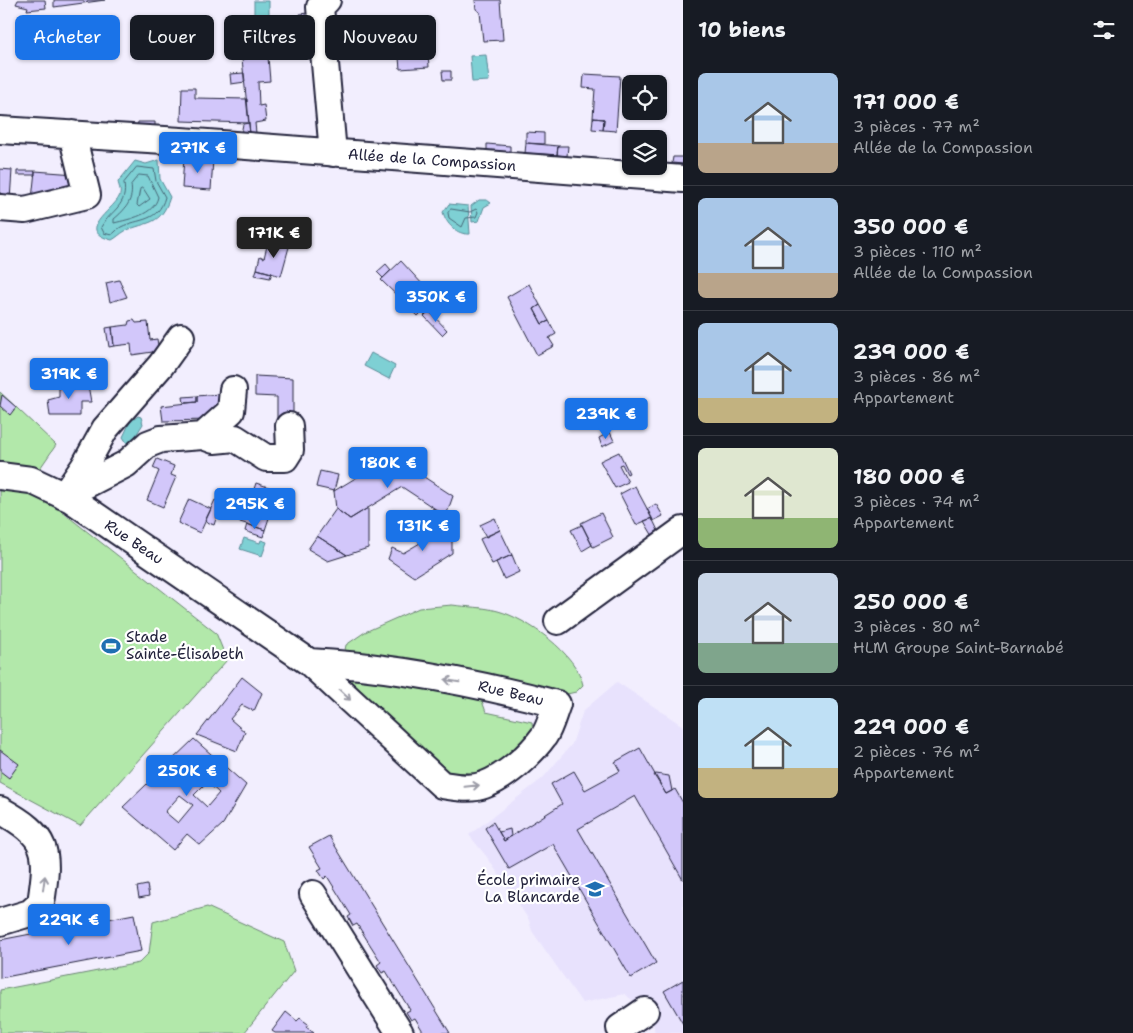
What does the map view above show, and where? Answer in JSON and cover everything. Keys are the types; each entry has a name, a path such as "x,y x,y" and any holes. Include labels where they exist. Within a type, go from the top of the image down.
{"street":[{"path":"328,0 320,7 333,153"},
{"name":"Allée de la Compassion","path":"0,130 181,141 683,179"},
{"path":"0,208 25,210 87,195 72,134"},
{"path":"64,496 84,467 105,429 161,365 181,337"},
{"path":"203,436 230,411 233,390"},
{"path":"64,496 126,464 148,444 161,439 203,436 214,440 235,438 266,458 285,458 290,450 289,426"},
{"name":"Rue Beau","path":"0,476 31,480 64,496 309,662 442,785 458,788 484,785 523,758 544,735 557,704 480,685 353,664 309,662"},
{"path":"558,621 683,530"},
{"path":"0,810 22,822 42,842 46,863 41,903 30,913 0,922"},
{"path":"313,894 400,1033"},
{"path":"620,1028 645,1011"}],"shaded area":[{"name":"École primaire La Blancarde","path":"617,682 683,726 683,1033 655,1033 652,1017 625,994 582,1003 532,931 529,920 487,857 469,835 543,778 572,744 583,711"}],"green space":[{"path":"0,392 56,445 34,477 0,469"},
{"name":"Stade Sainte-Élisabeth","path":"0,489 24,492 56,507 216,633 227,660 80,826 0,783"},
{"path":"452,605 498,611 523,622 550,639 561,650 579,673 583,685 576,692 567,694 348,653 345,650 346,645 365,632 419,608"},
{"path":"336,672 479,693 486,712 532,722 533,733 492,773 455,783"},
{"path":"207,907 284,942 294,971 244,1033 0,1033 0,990 139,963 149,953 153,922"}],"water":[{"path":"254,1 269,1 269,15 254,15"},
{"path":"486,55 489,81 472,82 470,56"},
{"path":"159,160 160,179 170,197 162,213 153,221 125,231 112,240 101,236 96,231 96,226 120,195 118,182 135,161 146,164"},
{"path":"479,200 487,200 491,203 484,207 479,221 472,222 471,206"},
{"path":"449,204 468,206 470,234 457,231 447,221 443,212"},
{"path":"371,353 395,366 389,379 364,366"},
{"path":"138,416 141,417 143,424 131,443 127,443 123,437 130,422"},
{"path":"244,538 260,543 261,540 267,542 262,556 240,549"}],"building":[{"path":"18,0 45,0 46,8 27,10 28,7 16,4"},
{"path":"54,0 105,0 54,7"},
{"path":"475,0 500,0 503,40 483,41 480,12 476,9"},
{"path":"316,12 318,30 315,30 315,15 300,14"},
{"path":"242,60 268,60 270,81 258,82 259,106 264,105 266,121 255,123 256,133 250,134"},
{"path":"399,60 428,60 429,67 400,69"},
{"path":"442,71 451,71 451,80 443,80"},
{"path":"244,73 245,82 231,84 230,74"},
{"path":"584,74 620,76 616,131 603,130 604,119 593,118 595,89 583,88"},
{"path":"182,88 195,88 195,98 247,99 249,123 181,121"},
{"path":"593,118 604,119 603,130 592,129"},
{"path":"138,122 155,122 155,129 137,128"},
{"path":"249,123 250,134 241,134 243,124"},
{"path":"526,132 544,133 544,144 526,143"},
{"path":"526,143 558,146 557,155 525,153"},
{"path":"487,144 510,146 510,152 487,150"},
{"path":"558,146 568,146 567,156 557,155"},
{"path":"184,157 213,159 211,190 182,188"},
{"path":"673,157 683,157 683,164 672,163"},
{"path":"0,169 12,170 10,200 0,199"},
{"path":"17,171 35,171 35,175 17,175"},
{"path":"35,171 75,174 74,194 32,199"},
{"path":"268,242 289,247 281,276 257,269 260,256 264,258"},
{"path":"401,261 436,299 418,316 381,280"},
{"path":"386,264 391,270 383,278 377,272"},
{"path":"257,269 272,273 270,278 255,275"},
{"path":"119,280 127,297 110,302 106,283"},
{"path":"529,284 540,305 534,309 542,324 549,321 556,334 549,338 554,346 537,355 507,297"},
{"path":"540,305 549,321 542,324 534,309"},
{"path":"429,311 447,330 442,335 424,316"},
{"path":"134,320 136,323 148,322 150,340 157,339 159,351 132,355 131,344 114,346 112,327 128,325 129,321"},
{"path":"112,327 114,346 109,347 106,328"},
{"path":"255,376 293,378 293,422 277,421 277,397 255,396"},
{"path":"59,384 88,385 91,402 80,402 80,416 50,416 48,400 59,397"},
{"path":"219,394 222,413 209,420 163,421 161,406 197,402 197,396"},
{"path":"2,395 16,407 10,415 0,406"},
{"path":"197,396 197,402 184,403 183,397"},
{"path":"610,432 614,441 602,447 599,438"},
{"path":"619,452 629,473 627,474 622,464 619,465 628,482 615,488 600,461"},
{"path":"392,456 453,496 446,516 402,487 350,519 336,509 334,491"},
{"path":"157,459 174,466 171,475 176,477 163,507 147,500 159,471 153,468"},
{"path":"320,471 338,475 334,491 316,487"},
{"path":"256,483 277,490 272,505 251,498"},
{"path":"635,486 652,518 636,525 620,494"},
{"path":"245,496 273,506 265,530 237,521"},
{"path":"189,499 211,509 200,533 178,523"},
{"path":"215,500 221,503 214,525 205,521"},
{"path":"656,504 663,516 653,521 647,509"},
{"path":"368,508 368,548 347,555 317,536 336,509 350,519"},
{"path":"433,508 446,516 441,533 429,525"},
{"path":"601,513 613,537 593,547 581,523"},
{"path":"495,518 500,530 486,537 480,525"},
{"path":"652,518 662,539 657,543 644,521"},
{"path":"247,524 265,530 263,537 245,531"},
{"path":"429,525 452,540 452,553 414,577 388,559 392,548 403,553 420,543 415,534"},
{"path":"582,525 592,545 582,551 571,530"},
{"path":"500,530 512,555 492,564 480,539"},
{"path":"317,536 347,555 328,561 308,549"},
{"path":"512,555 519,572 504,579 496,562"},
{"path":"242,677 262,693 254,711 242,705 230,719 245,732 237,751 197,735"},
{"path":"194,739 246,785 223,824 200,845 187,834 173,850 123,807","holes":["207,782 219,793 207,807 194,795","180,795 193,805 178,823 165,812"]},
{"path":"640,748 666,794 675,789 683,803 683,880 635,796 578,829 656,963 631,978 553,844 509,869 485,828 493,822 504,841 562,804 551,784 574,771 585,790 620,771 615,762"},
{"path":"0,750 19,764 9,778 0,771"},
{"path":"654,775 669,776 672,791 666,794"},
{"path":"510,829 511,836 504,841 499,832"},
{"path":"329,836 450,1033 424,1033 415,1018 411,1020 406,1012 410,1010 386,971 382,973 377,965 381,962 357,924 353,926 348,917 351,915 327,876 324,879 318,870 322,868 309,847"},
{"path":"147,885 149,896 139,898 137,887"},
{"path":"134,914 141,951 0,978 0,940"},
{"path":"683,980 683,1024 664,991"},
{"path":"286,1012 297,1021 300,1018 308,1024 306,1027 314,1033 275,1033 272,1031"}],"place":[{"name":"Stade Sainte-Élisabeth","path":"111,646"},
{"name":"École primaire La Blancarde","path":"595,889"}]}
